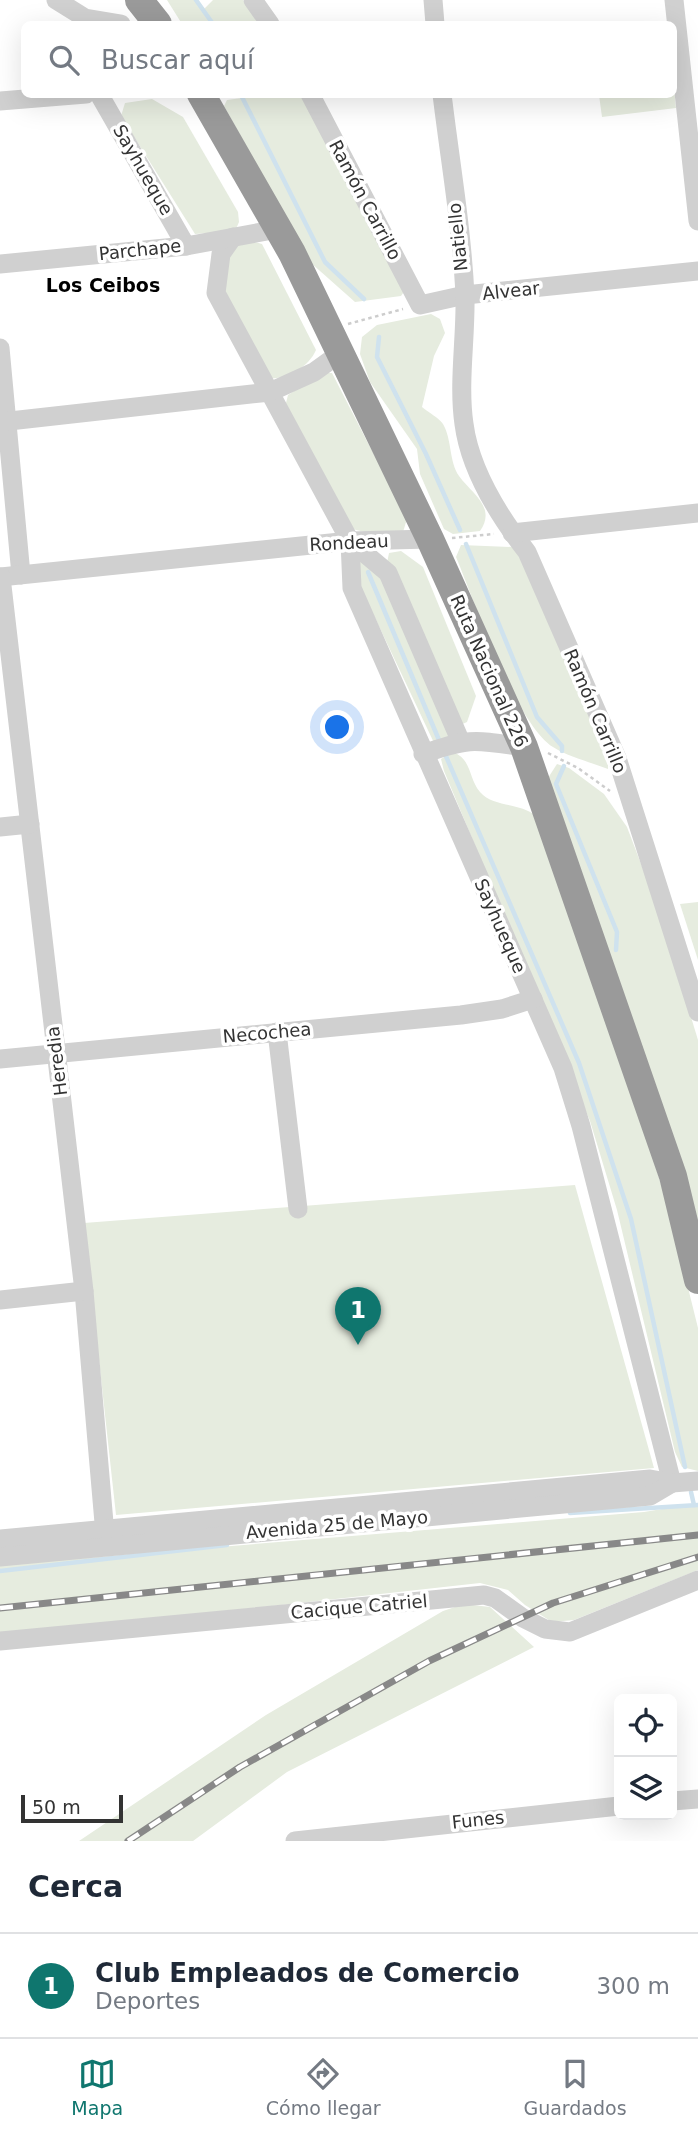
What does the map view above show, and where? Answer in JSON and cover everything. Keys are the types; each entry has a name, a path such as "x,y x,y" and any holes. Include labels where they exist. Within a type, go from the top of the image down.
{"highway":[{"path":"139,0 156,21"},
{"path":"149,0 158,21"},
{"name":"Ruta Nacional 226","path":"197,98 278,229 430,539 524,747 673,1176 698,1280"}],"street":[{"path":"56,0 85,18 103,21"},
{"path":"253,0 268,21"},
{"path":"433,0 435,21"},
{"path":"674,0 675,21"},
{"path":"677,36 698,33"},
{"path":"677,44 698,221"},
{"path":"0,101 37,98"},
{"name":"Sayhueque","path":"101,98 186,246"},
{"name":"Ramón Carrillo","path":"312,98 420,305"},
{"name":"Natiello","path":"442,98 465,295 463,422"},
{"name":"Parchape","path":"0,264 186,246 278,229"},
{"name":"Sayhueque","path":"233,237 221,254 216,293 350,541 352,588 562,1068 581,1126 672,1483"},
{"name":"Alvear","path":"420,305 465,295 698,271"},
{"path":"3,422 270,392 314,372 335,343"},
{"path":"0,348 3,422 21,575"},
{"name":"Ramón Carrillo","path":"463,422 478,474 512,533 527,552 612,747 698,1012"},
{"path":"512,533 698,513"},
{"name":"Rondeau","path":"0,577 350,541 430,539"},
{"path":"350,541 388,573 460,740"},
{"name":"Heredia","path":"0,577 84,1292 106,1538"},
{"path":"423,754 460,740 472,739 524,747"},
{"path":"0,827 30,824"},
{"name":"Necochea","path":"0,1059 461,1015 502,1009 533,999"},
{"path":"277,1032 298,1209"},
{"path":"0,1300 84,1292"},
{"name":"Avenida 25 de Mayo","path":"0,1557 106,1538 650,1479 672,1483 698,1481"},
{"name":"Avenida 25 de Mayo","path":"0,1539 106,1538"},
{"name":"Cacique Catriel","path":"0,1641 484,1595 495,1598 523,1618 545,1629 570,1632 696,1583"},
{"path":"677,1800 698,1798"},
{"name":"Funes","path":"295,1841 377,1835 614,1807"}],"path":[{"path":"335,343 363,319 420,305"},
{"path":"430,539 512,533"},
{"path":"524,747 548,753 578,768 607,788 636,817"}],"shaded area":[{"path":"167,0 198,0 204,9 213,0 243,0 257,21 180,21"},
{"path":"307,98 406,289 401,296 355,302 311,263 224,106 227,100"},
{"path":"599,98 675,98 676,108 602,117"},
{"path":"152,99 183,117 238,212 239,222 235,231 195,234 121,116 125,103"},
{"path":"248,240 262,244 316,350 308,362 296,372 281,377 266,378 223,298 221,266 237,242"},
{"path":"431,314 440,319 445,333 434,356 422,407 443,424 456,470 484,508 486,515 480,531 453,534 444,529 420,474 417,449 370,382 360,354 362,337 377,325"},
{"path":"323,373 332,373 407,519 403,532 369,533 348,528 284,411 288,395"},
{"path":"461,545 513,547 525,557 608,754 608,769 553,747 539,734 525,714 497,660 456,557"},
{"path":"401,551 423,567 476,696 467,722 458,726 387,563 389,553"},
{"path":"357,556 381,578 454,735 435,745 360,586"},
{"path":"452,752 463,759 476,787 486,797 536,816 613,1029 668,1207 698,1328 698,1471 682,1467 675,1452 617,1210 590,1121 444,771 441,759"},
{"path":"557,764 569,768 604,794 627,827 657,906 698,1040 698,1245 548,778"},
{"path":"698,902 698,960 680,904"},
{"path":"575,1185 654,1468 116,1515 84,1223"},
{"path":"698,1503 698,1570 574,1620 552,1622 525,1605 508,1590 480,1583 0,1636 0,1565 644,1512"},
{"path":"464,1604 490,1607 534,1647 287,1772 193,1841 79,1841 266,1715 443,1611"}],"waterway":[{"path":"196,0 211,21"},
{"path":"243,98 325,262 364,299"},
{"path":"379,337 377,357 426,454 460,530"},
{"path":"466,544 537,717 562,746 562,751"},
{"path":"368,572 439,740"},
{"path":"445,754 579,1063 631,1219 685,1467"},
{"path":"564,766 556,784 617,932 616,950"},
{"path":"691,1492 694,1505"},
{"path":"570,1513 698,1505"},
{"path":"0,1571 227,1545"}],"railway":[{"path":"0,1608 698,1535"},
{"path":"128,1841 240,1767 429,1661 553,1603 698,1557"}],"place":[{"name":"Club Empleados de Comercio","path":"358,1345"}],"district":[{"name":"Los Ceibos","path":"103,285"}]}
